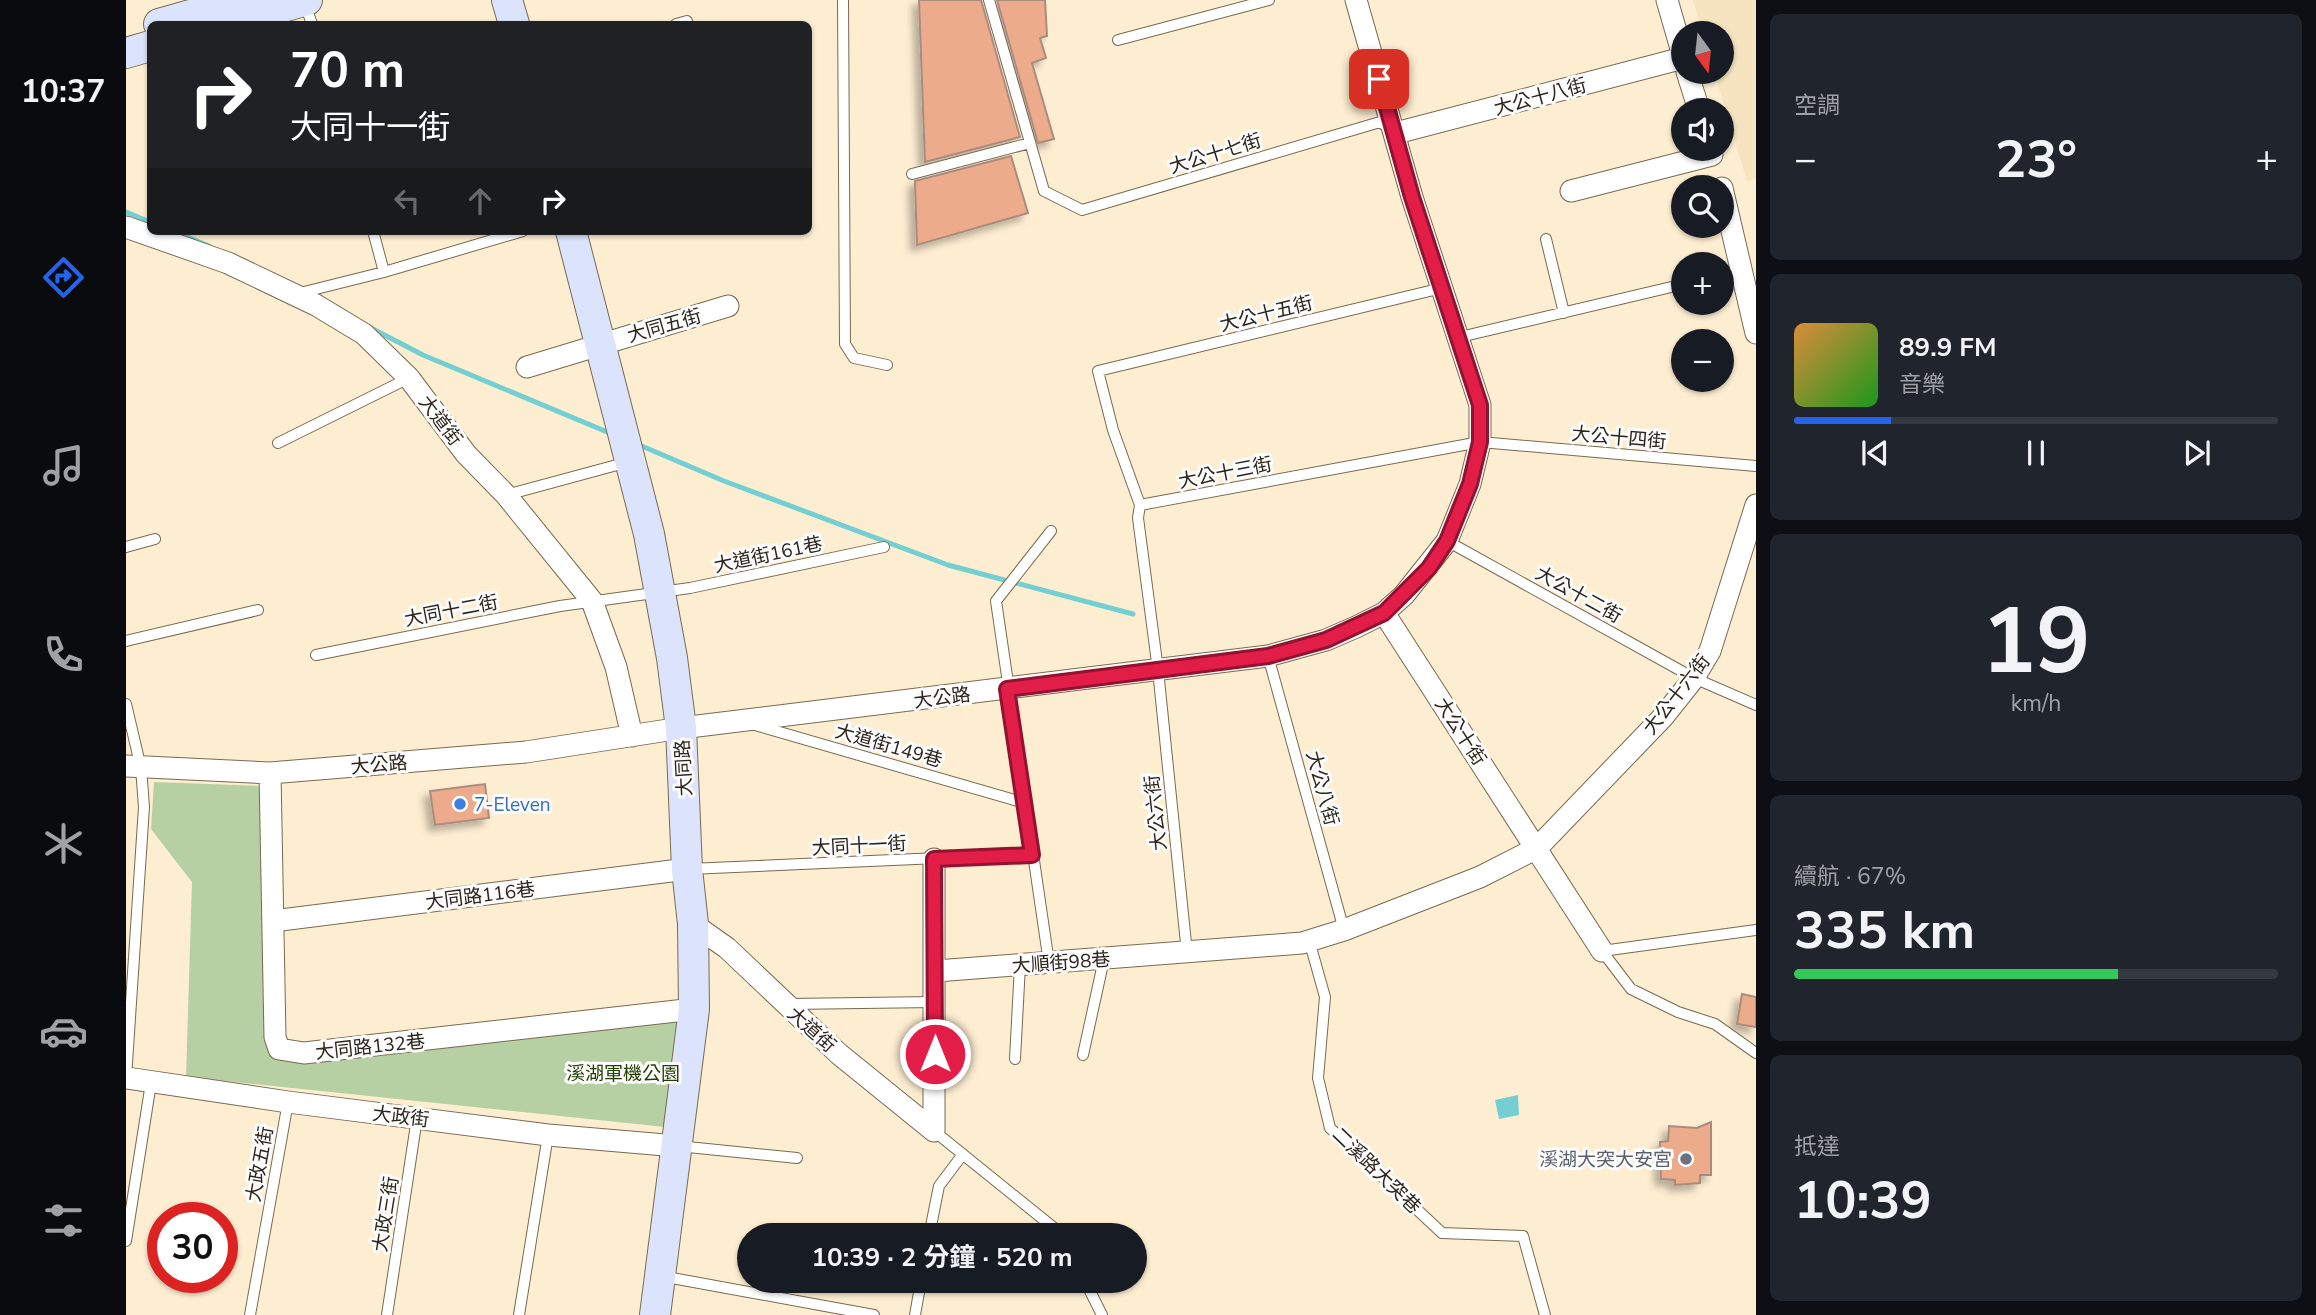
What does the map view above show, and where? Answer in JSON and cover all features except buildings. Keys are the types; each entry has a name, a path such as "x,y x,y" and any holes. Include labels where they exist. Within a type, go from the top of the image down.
{"street":[{"path":"170,21 243,0"},
{"path":"234,21 306,0"},
{"path":"507,0 513,21"},
{"name":"大公路","path":"133,767 271,773 526,752 681,728 1268,656 1326,640 1384,613 1429,568 1447,541 1470,484 1480,442 1480,405 1460,337 1412,197 1356,0"},
{"path":"1667,0 1673,21"},
{"path":"126,34 147,28"},
{"path":"126,53 147,47"},
{"name":"大公十八街","path":"1396,134 1671,62"},
{"path":"1572,191 1679,161"},
{"name":"大道街","path":"126,227 147,234"},
{"path":"1734,233 1756,333"},
{"name":"大道街","path":"149,235 228,263 299,293 364,334 409,378 466,454 506,495 592,601 616,667 632,736"},
{"name":"大同路","path":"572,235 628,447 672,658 681,728 687,870 693,924 694,1009 655,1315"},
{"name":"大同五街","path":"527,367 727,306"},
{"name":"大公十六街","path":"1537,848 1662,717 1694,678 1710,651 1756,505"},
{"name":"大公十街","path":"1384,613 1602,951"},
{"name":"大同路132巷","path":"271,773 275,1037 279,1049 304,1053 694,1009"},
{"path":"1186,953 1309,940 1344,930 1480,877 1537,848"},
{"path":"934,859 934,1130"},
{"name":"大同路116巷","path":"273,921 687,870"},
{"name":"大道街","path":"693,924 727,948 839,1054 934,1130"},
{"name":"大順街98巷","path":"936,971 1186,953"},
{"name":"大政街","path":"126,1078 548,1135 677,1146"}],"lane":[{"path":"306,0 311,21"},
{"path":"844,0 845,344 854,358 887,365"},
{"path":"912,174 1030,143 989,0"},
{"path":"1118,40 1269,0"},
{"name":"大公十七街","path":"1030,143 1044,191 1082,210 1380,122 1396,134"},
{"path":"374,235 384,272"},
{"path":"299,293 384,272 509,235"},
{"path":"1546,239 1564,313"},
{"path":"1734,272 1744,270"},
{"name":"大公十五街","path":"1140,505 1113,430 1098,371 1442,288"},
{"path":"1460,337 1671,288"},
{"path":"278,443 409,378"},
{"name":"大公十四街","path":"1480,442 1756,466"},
{"name":"大公十三街","path":"1140,505 1480,442"},
{"path":"506,495 628,447"},
{"path":"1140,505 1138,518 1158,670"},
{"path":"1049,963 996,601 1051,531"},
{"path":"126,547 155,539"},
{"name":"大公十二街","path":"1447,541 1694,678 1756,705"},
{"name":"大道街161巷","path":"592,601 659,594 884,547"},
{"name":"大同十二街","path":"316,654 592,601"},
{"path":"126,641 258,610"},
{"name":"大公八街","path":"1268,656 1344,930"},
{"name":"大公六街","path":"1158,670 1186,953"},
{"path":"126,704 133,767 144,807 126,1078"},
{"name":"大道街149巷","path":"744,722 1025,803"},
{"name":"大同十一街","path":"687,870 1032,855"},
{"path":"1756,930 1602,951 1630,989 1678,1012 1715,1024 1756,1053"},
{"name":"二溪路大突巷","path":"1309,940 1325,997 1318,1078 1330,1128 1442,1233 1523,1236 1545,1315"},
{"path":"1083,1055 1104,959"},
{"path":"1015,1059 1020,965"},
{"path":"785,1004 935,1003"},
{"path":"126,1241 151,1083"},
{"name":"大政五街","path":"250,1315 288,1102"},
{"name":"大政三街","path":"387,1315 417,1118"},
{"path":"934,1130 1047,1223"},
{"path":"519,1315 548,1135"},
{"path":"677,1146 797,1158"},
{"path":"932,1223 939,1186 963,1154"},
{"path":"661,1276 874,1315"},
{"path":"915,1315 919,1293"},
{"path":"1092,1293 1102,1315"}],"shaded area":[{"path":"1693,0 1756,0 1756,179 1747,181 1734,138 1734,98 1722,98 1718,84 1734,84 1734,21 1699,21"}],"green space":[{"name":"溪湖軍機公園","path":"154,782 262,786 278,1054 677,1017 677,1044 665,1127 186,1077 192,882 151,829"}],"water":[{"path":"1518,1095 1519,1115 1499,1119 1495,1100"}],"waterway":[{"path":"126,212 147,221"},
{"path":"183,235 209,246"},
{"path":"371,328 423,355 612,434"},
{"path":"637,444 724,481 948,565 1133,614"}],"place":[{"name":"7-Eleven","path":"460,804"},
{"name":"溪湖大突大安宮","path":"1686,1159"}],"route":[{"path":"935,1054 934,859 1032,855 1007,689 1268,656 1326,640 1384,613 1405,595 1429,568 1447,541 1470,484 1480,442 1480,405 1460,337 1412,197 1379,79"}]}
